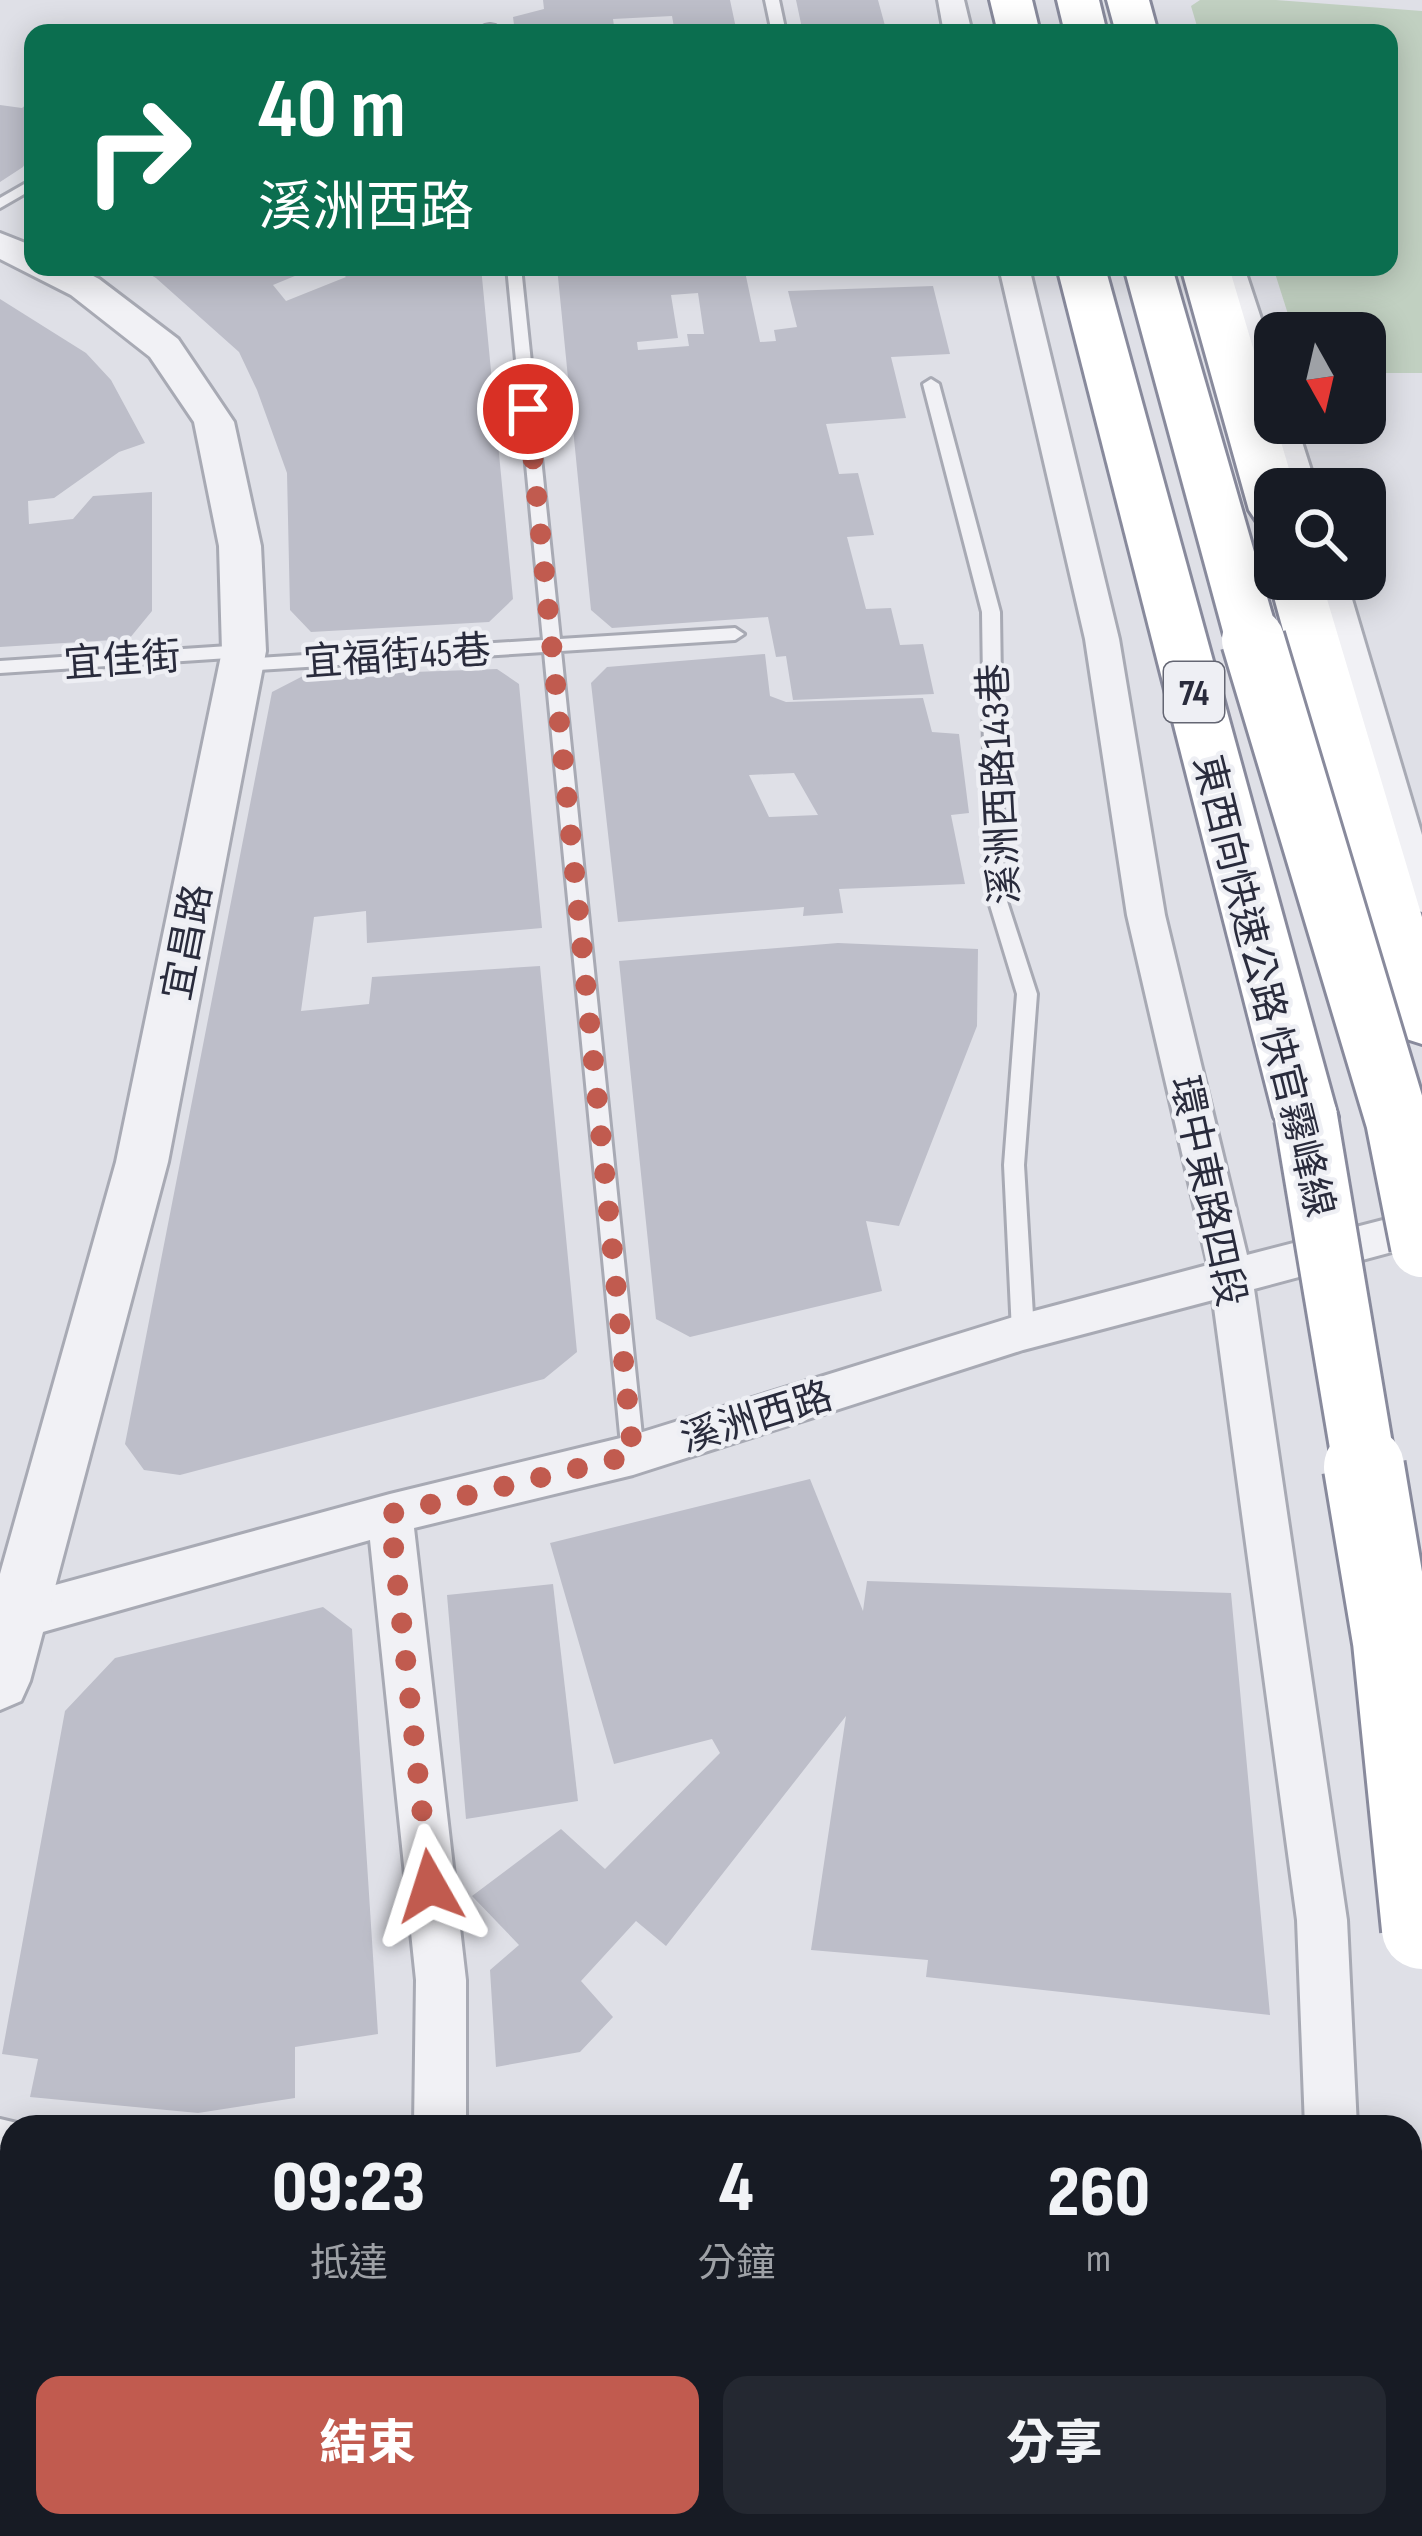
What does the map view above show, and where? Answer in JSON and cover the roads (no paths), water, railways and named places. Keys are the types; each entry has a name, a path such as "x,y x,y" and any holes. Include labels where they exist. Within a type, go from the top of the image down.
{"highway":[{"name":"東西向快速公路 快官霧峰線","path":"1083,276 1306,1117 1393,1641 1422,1929"},
{"name":"東西向快速公路 快官霧峰線","path":"1151,276 1251,635 1397,1120 1422,1246"},
{"path":"1208,276 1263,468"},
{"path":"1301,600 1422,1020"}],"street":[{"name":"宜昌路","path":"0,1681 10,1619 142,1162 243,658 240,546 214,422 164,348 64,276"},
{"name":"環中東路四段","path":"1016,276 1102,639 1146,914 1231,1275 1322,1920 1330,2115"},
{"path":"1172,276 1352,892 1422,1030"},
{"path":"1232,276 1254,344"},
{"path":"1335,600 1422,898"},
{"name":"溪洲西路","path":"10,1619 390,1514 633,1455 1023,1332 1422,1227"},
{"path":"390,1514 441,1980 440,2115"}],"lane":[{"path":"515,276 633,1455"},
{"name":"溪洲西路143巷","path":"931,384 991,612 995,892 1027,994 1014,1165 1023,1332"},
{"name":"宜福街45巷","path":"243,658 735,634"},
{"name":"宜佳街","path":"0,667 243,658"}]}
